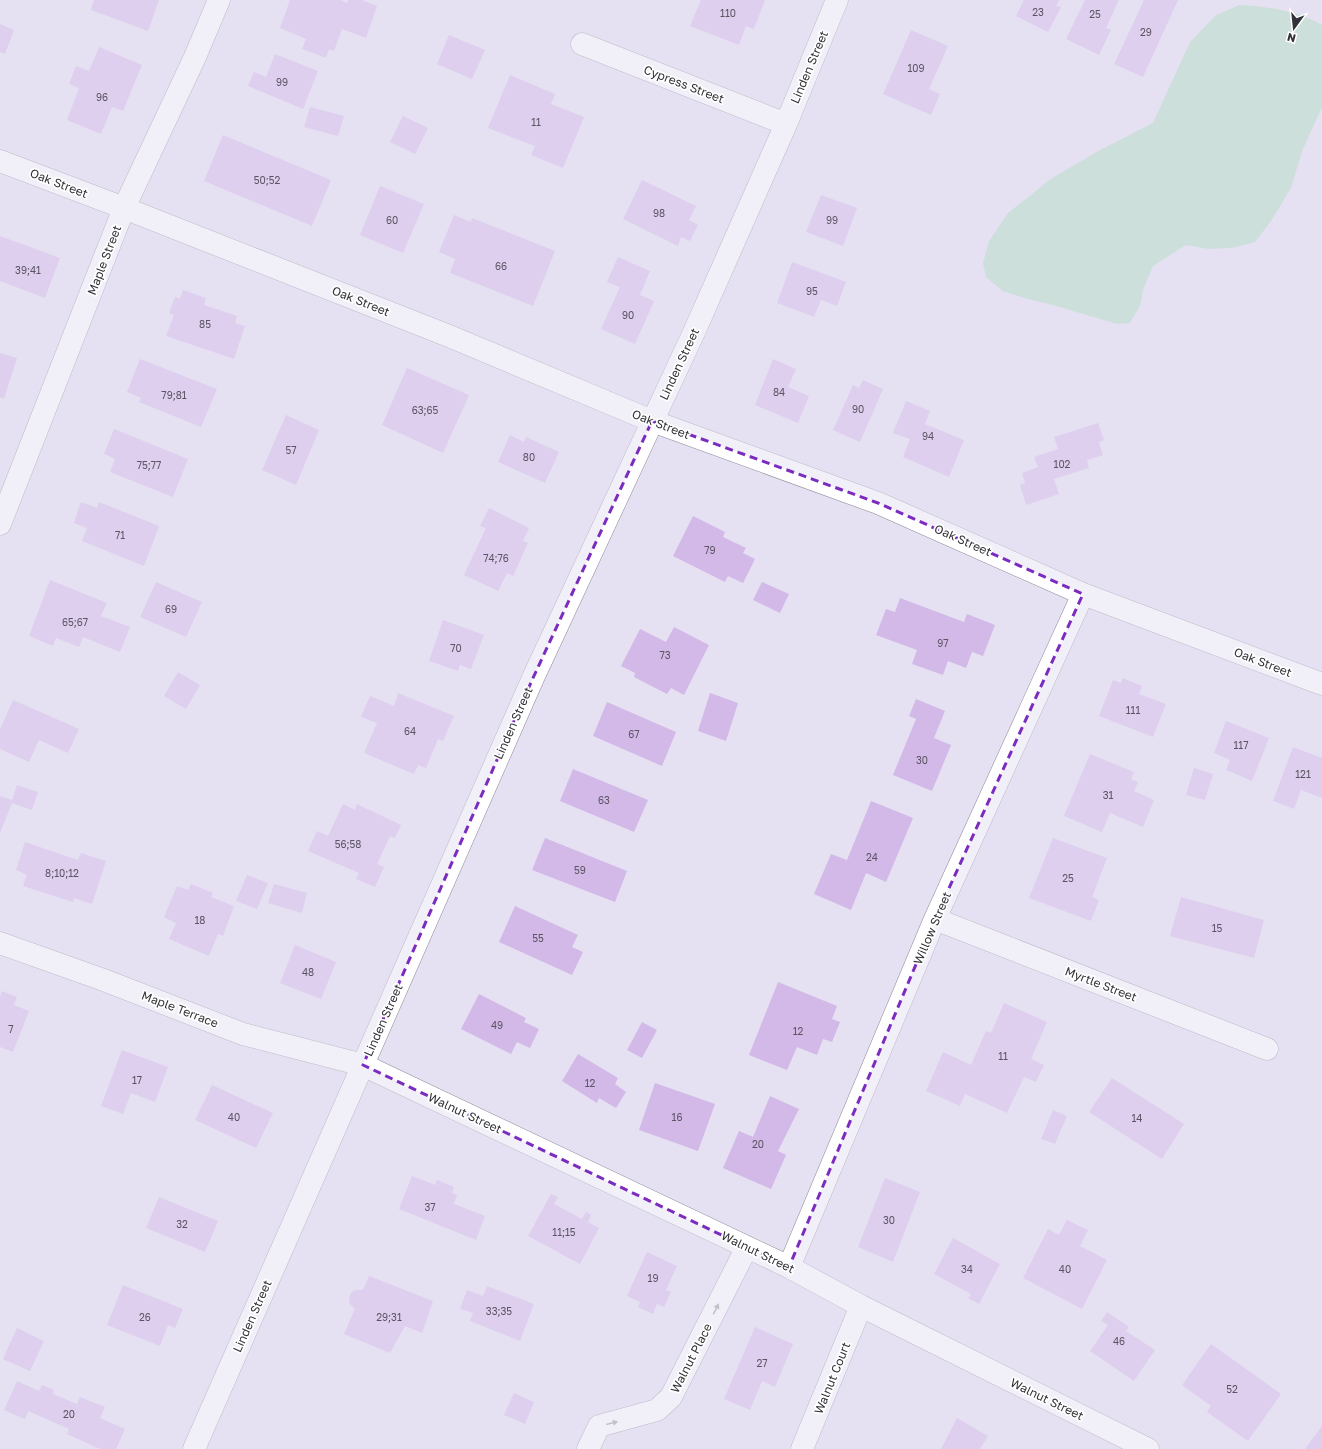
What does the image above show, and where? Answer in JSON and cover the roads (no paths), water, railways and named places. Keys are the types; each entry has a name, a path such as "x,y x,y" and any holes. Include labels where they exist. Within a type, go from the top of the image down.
{"street":[{"name":"Maple Street","path":"0,524 124,208 195,57 218,0"},
{"name":"Linden Street","path":"194,1449 533,678 695,330 786,124 837,0"},
{"name":"Cypress Street","path":"582,44 786,124"},
{"name":"Oak Street","path":"0,161 442,333 652,421 878,503 1083,594 1322,684"},
{"name":"Willow Street","path":"789,1267 935,919 1083,594"},
{"name":"Myrtle Street","path":"935,919 1267,1049"},
{"name":"Maple Terrace","path":"0,943 101,979 243,1034 363,1065"},
{"name":"Walnut Street","path":"363,1065 747,1246 861,1306 1148,1449"},
{"name":"Walnut Place","path":"588,1449 599,1426 657,1410 671,1397 747,1246"},
{"name":"Walnut Court","path":"802,1449 861,1306"}]}
